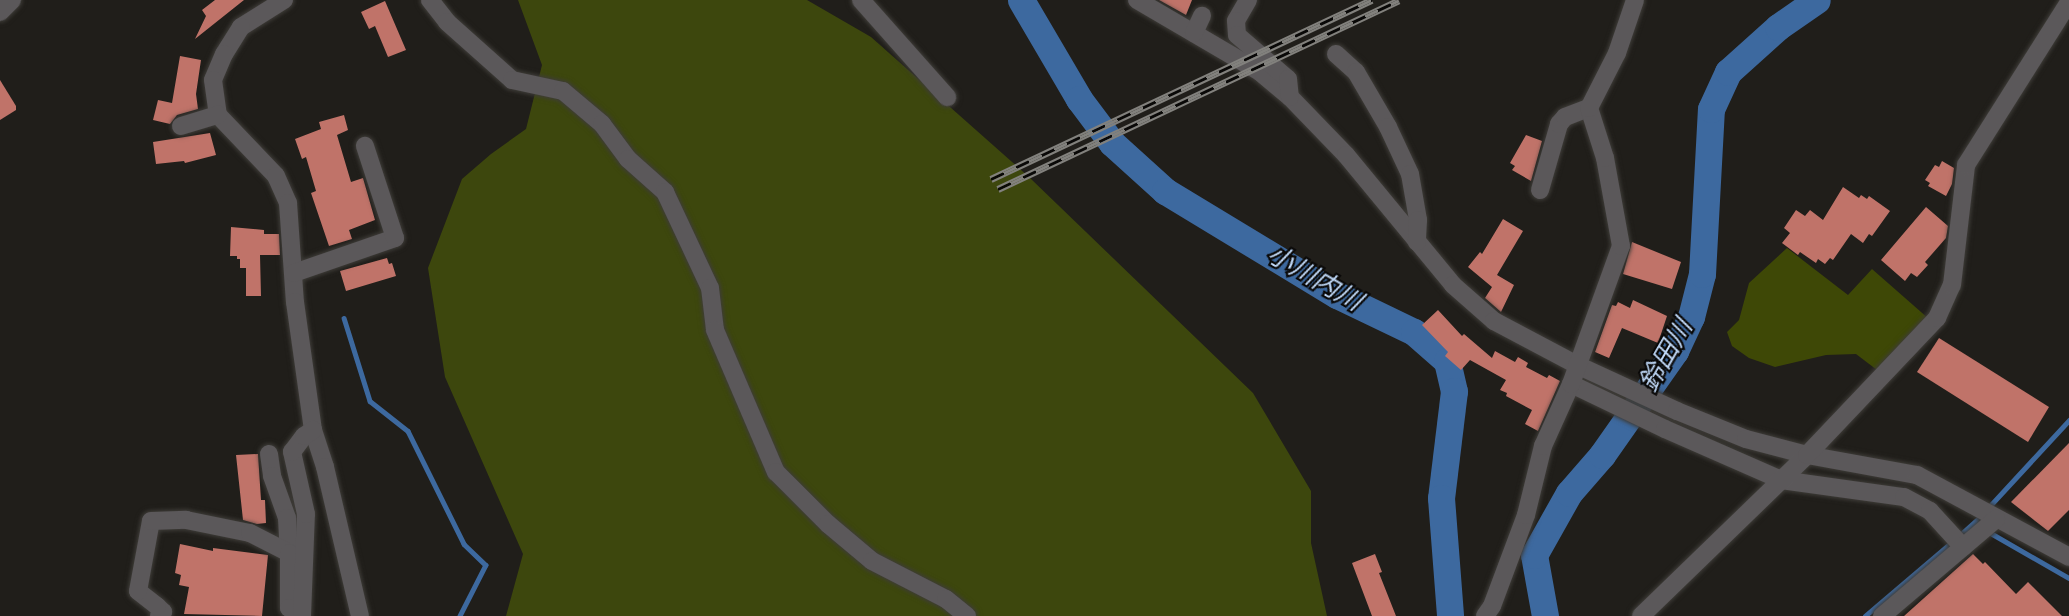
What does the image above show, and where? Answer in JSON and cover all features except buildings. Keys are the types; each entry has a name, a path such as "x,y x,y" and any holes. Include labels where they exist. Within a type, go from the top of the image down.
{"street":[{"path":"0,12 12,0"},
{"path":"284,0 241,27 224,54 213,80 218,115 276,176 288,202 301,355 313,430 325,467 360,616"},
{"path":"430,0 447,22 512,80 563,91 602,124 628,159 665,192 710,288 715,330 776,472 828,524 872,561 946,599 967,616"},
{"path":"861,0 947,97"},
{"path":"1137,0 1198,24 1290,97 1346,155 1453,285 1494,321 1596,374 1746,439 1807,455 1917,475 1994,519 2069,557"},
{"path":"1248,0 1236,21 1237,35 1288,79 1290,97"},
{"path":"1540,190 1559,124 1565,117 1589,108 1617,53 1635,0"},
{"path":"1641,616 1807,455 1937,318 1952,285 1966,165 2069,2"},
{"path":"1336,54 1356,72 1388,127 1410,174 1418,220 1417,242"},
{"path":"1485,616 1492,606 1526,515 1543,446 1571,384 1621,246 1605,158 1589,108"},
{"path":"181,126 218,115"},
{"path":"294,273 395,238 365,146"},
{"path":"1571,384 1665,429 1781,480 1904,497 1930,511 1948,531 1967,543"},
{"path":"269,454 272,476 286,518 289,553 289,608 302,615 306,514 292,452 304,436 313,430"},
{"path":"1853,489 1907,474"},
{"path":"1882,616 1994,519"},
{"path":"159,616 163,612 138,591 151,521 186,520 250,533 289,553"}],"green space":[{"path":"518,0 807,0 871,37 1030,178 1253,393 1311,491 1311,543 1327,616 506,616 523,554 445,377 428,268 462,179 491,154 526,129 542,65"},
{"path":"1787,248 1848,295 1872,269 1929,319 1877,370 1856,354 1826,355 1775,367 1749,358 1732,346 1727,332 1739,320 1749,283"}],"waterway":[{"name":"小川内川","path":"1021,0 1079,99 1112,143 1165,191 1337,295 1414,332 1447,361 1454,391 1441,498 1450,616"},
{"name":"鈴田川","path":"1545,616 1534,555 1569,493 1602,455 1675,351 1691,317 1702,274 1711,109 1728,72 1778,27 1817,0"},
{"path":"344,318 370,401 408,431 464,544 486,565 460,616"},
{"path":"1987,509 2069,420"},
{"path":"1959,536 1982,515"},
{"path":"1989,532 2069,578"},
{"path":"1865,616 1953,541"}],"railway":[{"path":"991,179 1372,0"},
{"path":"998,189 1399,0"}]}
